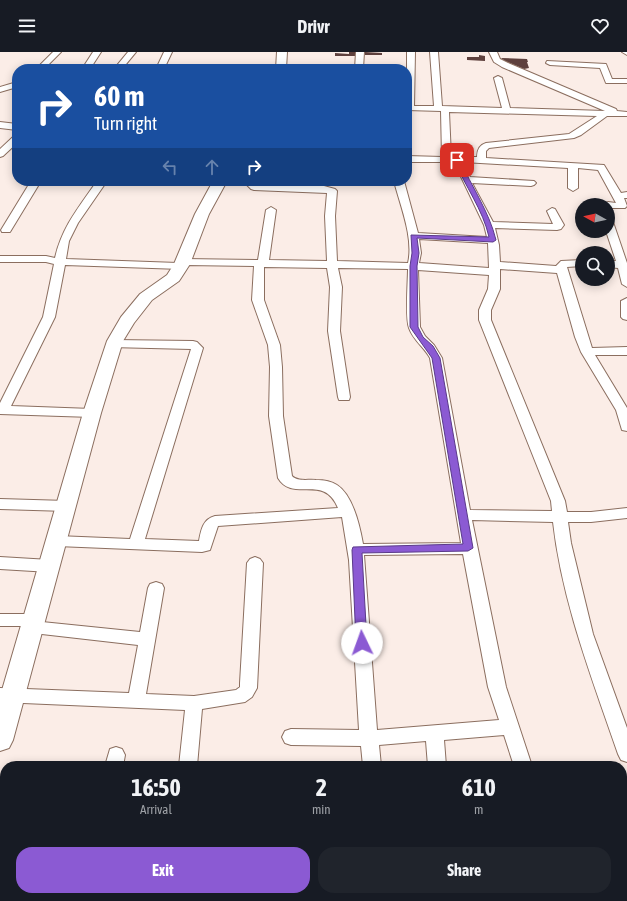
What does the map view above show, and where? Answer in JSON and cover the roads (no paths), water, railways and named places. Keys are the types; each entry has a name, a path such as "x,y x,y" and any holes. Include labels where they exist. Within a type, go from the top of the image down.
{"street":[{"path":"45,64 57,52"},
{"path":"89,64 97,52"},
{"path":"122,64 132,52"},
{"path":"162,64 168,52"},
{"path":"281,64 282,52"},
{"path":"359,64 360,52"},
{"path":"410,64 411,52"},
{"path":"434,52 441,109 452,160 466,180 490,225 493,240 495,268 494,289 485,310 485,320 558,501 563,542 585,634 627,754"},
{"path":"493,52 497,60 505,65 554,78 610,110 627,114"},
{"path":"554,78 550,60 603,66 609,81 627,81"},
{"path":"498,78 507,111"},
{"path":"0,90 12,86"},
{"path":"412,108 627,114"},
{"path":"481,160 482,150 486,146 571,136 578,133 606,113"},
{"path":"0,124 12,126"},
{"path":"0,154 12,143"},
{"path":"412,160 481,160 602,168 623,196 622,206 615,206"},
{"path":"573,165 573,188"},
{"path":"466,180 531,183"},
{"path":"6,230 33,186"},
{"path":"92,413 2,410 49,317 64,241 73,223 99,186"},
{"path":"0,740 6,695 34,624 92,413 114,344 127,321 146,297 172,278 182,264 202,214 217,186"},
{"path":"253,186 324,189 332,191 330,216 332,264 336,286 334,331 344,397"},
{"path":"400,186 414,236 416,253 413,266 414,327 420,338 430,348 436,358 468,548 497,687 521,761"},
{"path":"271,210 261,263 258,300 274,345 276,367 276,416 285,478 290,482 325,485 333,488 338,494 347,512 356,550 364,689 371,761"},
{"path":"490,225 557,227 559,225 552,211"},
{"path":"414,236 493,240"},
{"path":"613,238 627,284"},
{"path":"0,259 46,259 59,262 182,264 261,263 495,268 563,266 575,264"},
{"path":"615,264 622,263"},
{"path":"563,266 581,337 587,352 622,410 627,427"},
{"path":"627,301 627,317"},
{"path":"114,344 193,345 197,348 136,545"},
{"path":"587,352 627,351"},
{"path":"0,504 66,506"},
{"path":"57,541 202,547 205,546 210,526 216,521 347,512"},
{"path":"463,515 591,517 627,513"},
{"path":"356,550 468,548"},
{"path":"0,563 50,566"},
{"path":"6,695 194,703 244,695 248,690 255,563"},
{"path":"136,701 156,588"},
{"path":"0,620 147,638"},
{"path":"188,761 194,703"},
{"path":"291,737 369,738 510,727"},
{"path":"435,733 437,761"}]}
